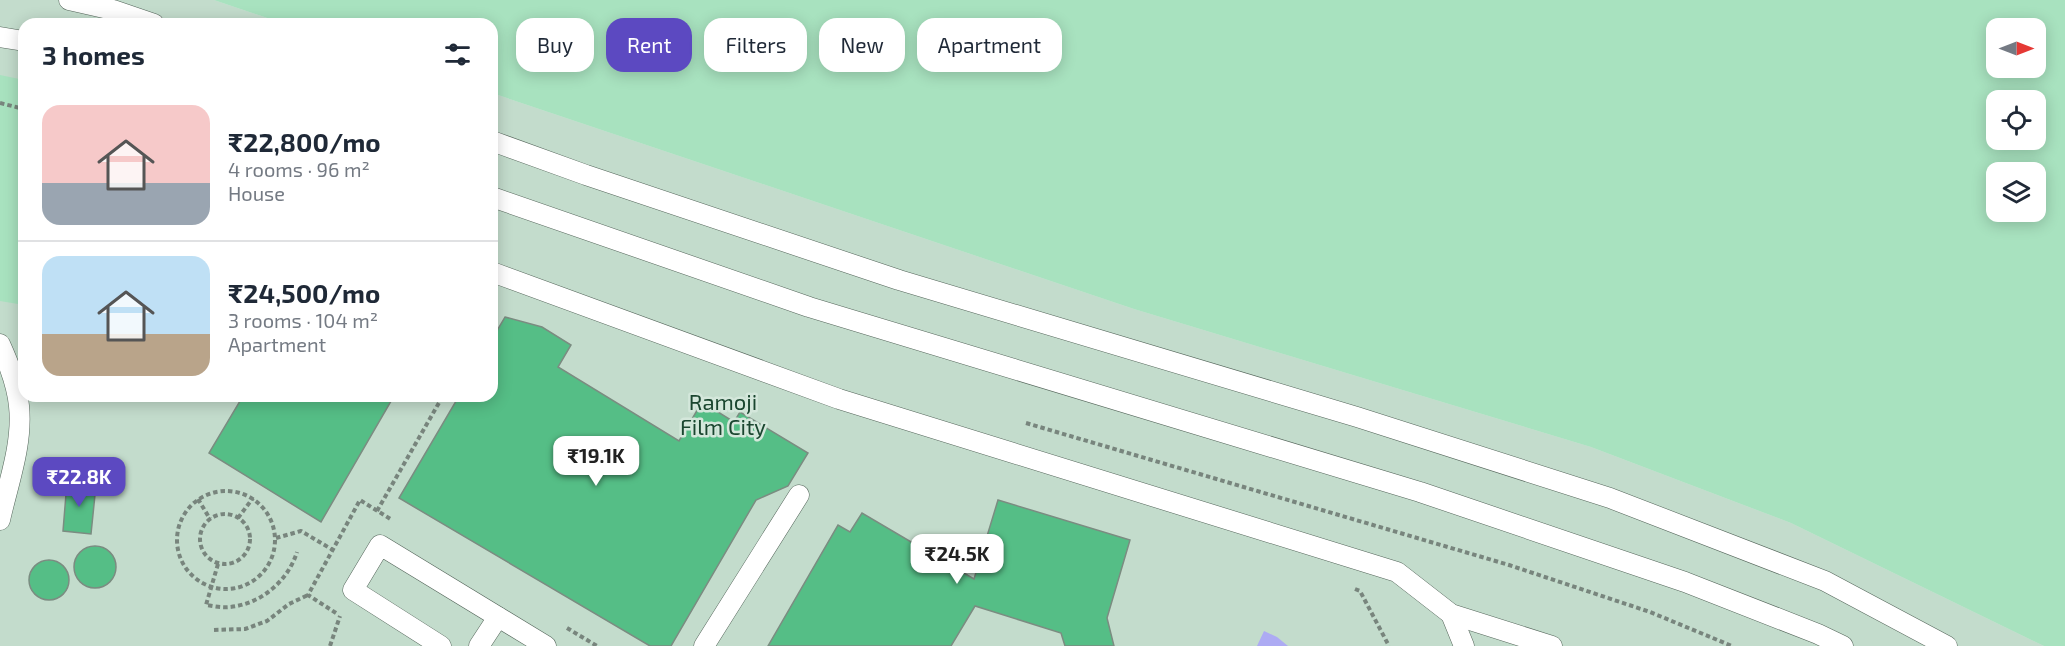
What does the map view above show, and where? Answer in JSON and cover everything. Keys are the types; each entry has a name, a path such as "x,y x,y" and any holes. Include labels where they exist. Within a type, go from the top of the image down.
{"lane":[{"path":"69,0 136,18"},
{"path":"0,37 18,40"},
{"path":"498,143 899,280 1357,417 1610,498 1825,581 1947,646"},
{"path":"498,199 809,307 1420,492 1685,582 1843,646"},
{"path":"498,274 839,399 1397,572 1451,614 1552,646"},
{"path":"0,344 13,376 18,402"},
{"path":"0,520 18,441 18,402"},
{"path":"704,646 799,495"},
{"path":"441,646 353,590 380,545 546,646"},
{"path":"1451,614 1464,646"},
{"path":"479,646 498,617"}],"path":[{"path":"0,103 18,108"},
{"path":"377,511 439,402"},
{"path":"1026,423 1509,566 1650,612 1732,646"},
{"path":"221,490 238,491 253,498 265,508 276,538 267,567 256,579 228,590 211,588 196,579 184,567 178,552 176,535 181,518 191,504 198,499 221,490"},
{"path":"238,518 253,498"},
{"path":"198,499 210,519"},
{"path":"222,514 230,515 238,518 248,530 249,546 240,559 226,564 218,564 210,560 200,546 201,529 210,519 222,514"},
{"path":"276,538 301,531 333,550"},
{"path":"218,564 206,606 229,608 252,602 272,590 287,572 297,552"},
{"path":"1349,587 1360,591 1389,646"},
{"path":"214,630 245,629 267,621 289,604 308,595"},
{"path":"330,646 340,616"}],"shaded area":[{"name":"Ramoji Film City","path":"0,0 214,0 267,18 18,18 18,402 498,402 498,95 1134,309 1591,447 1791,523 2044,646 0,646"}],"green space":[{"path":"214,0 2065,0 2065,646 2044,646 1791,523 1591,447 1134,309 498,95 498,18 267,18"},
{"path":"0,75 18,79 18,304 0,301"}],"water":[{"path":"1264,631 1277,637 1288,646 1257,646"}],"building":[{"path":"505,317 542,327 571,345 558,367 679,441 702,402 734,422 740,412 808,453 788,486 756,500 671,646 650,646 399,498 455,402 498,402 498,329"},
{"path":"239,402 391,402 321,522 209,453"},
{"path":"67,482 96,485 91,534 63,531"},
{"path":"998,500 1130,540 1107,618 1114,646 1065,646 1061,633 975,606 951,646 768,646 838,525 850,532 862,513 974,579"},
{"path":"95,546 110,552 116,567 110,582 95,588 80,582 74,567 80,552"},
{"path":"49,560 57,561 63,566 68,572 68,588 63,594 57,599 49,600 41,599 35,594 30,588 29,580 30,572 35,566 41,561"}]}
